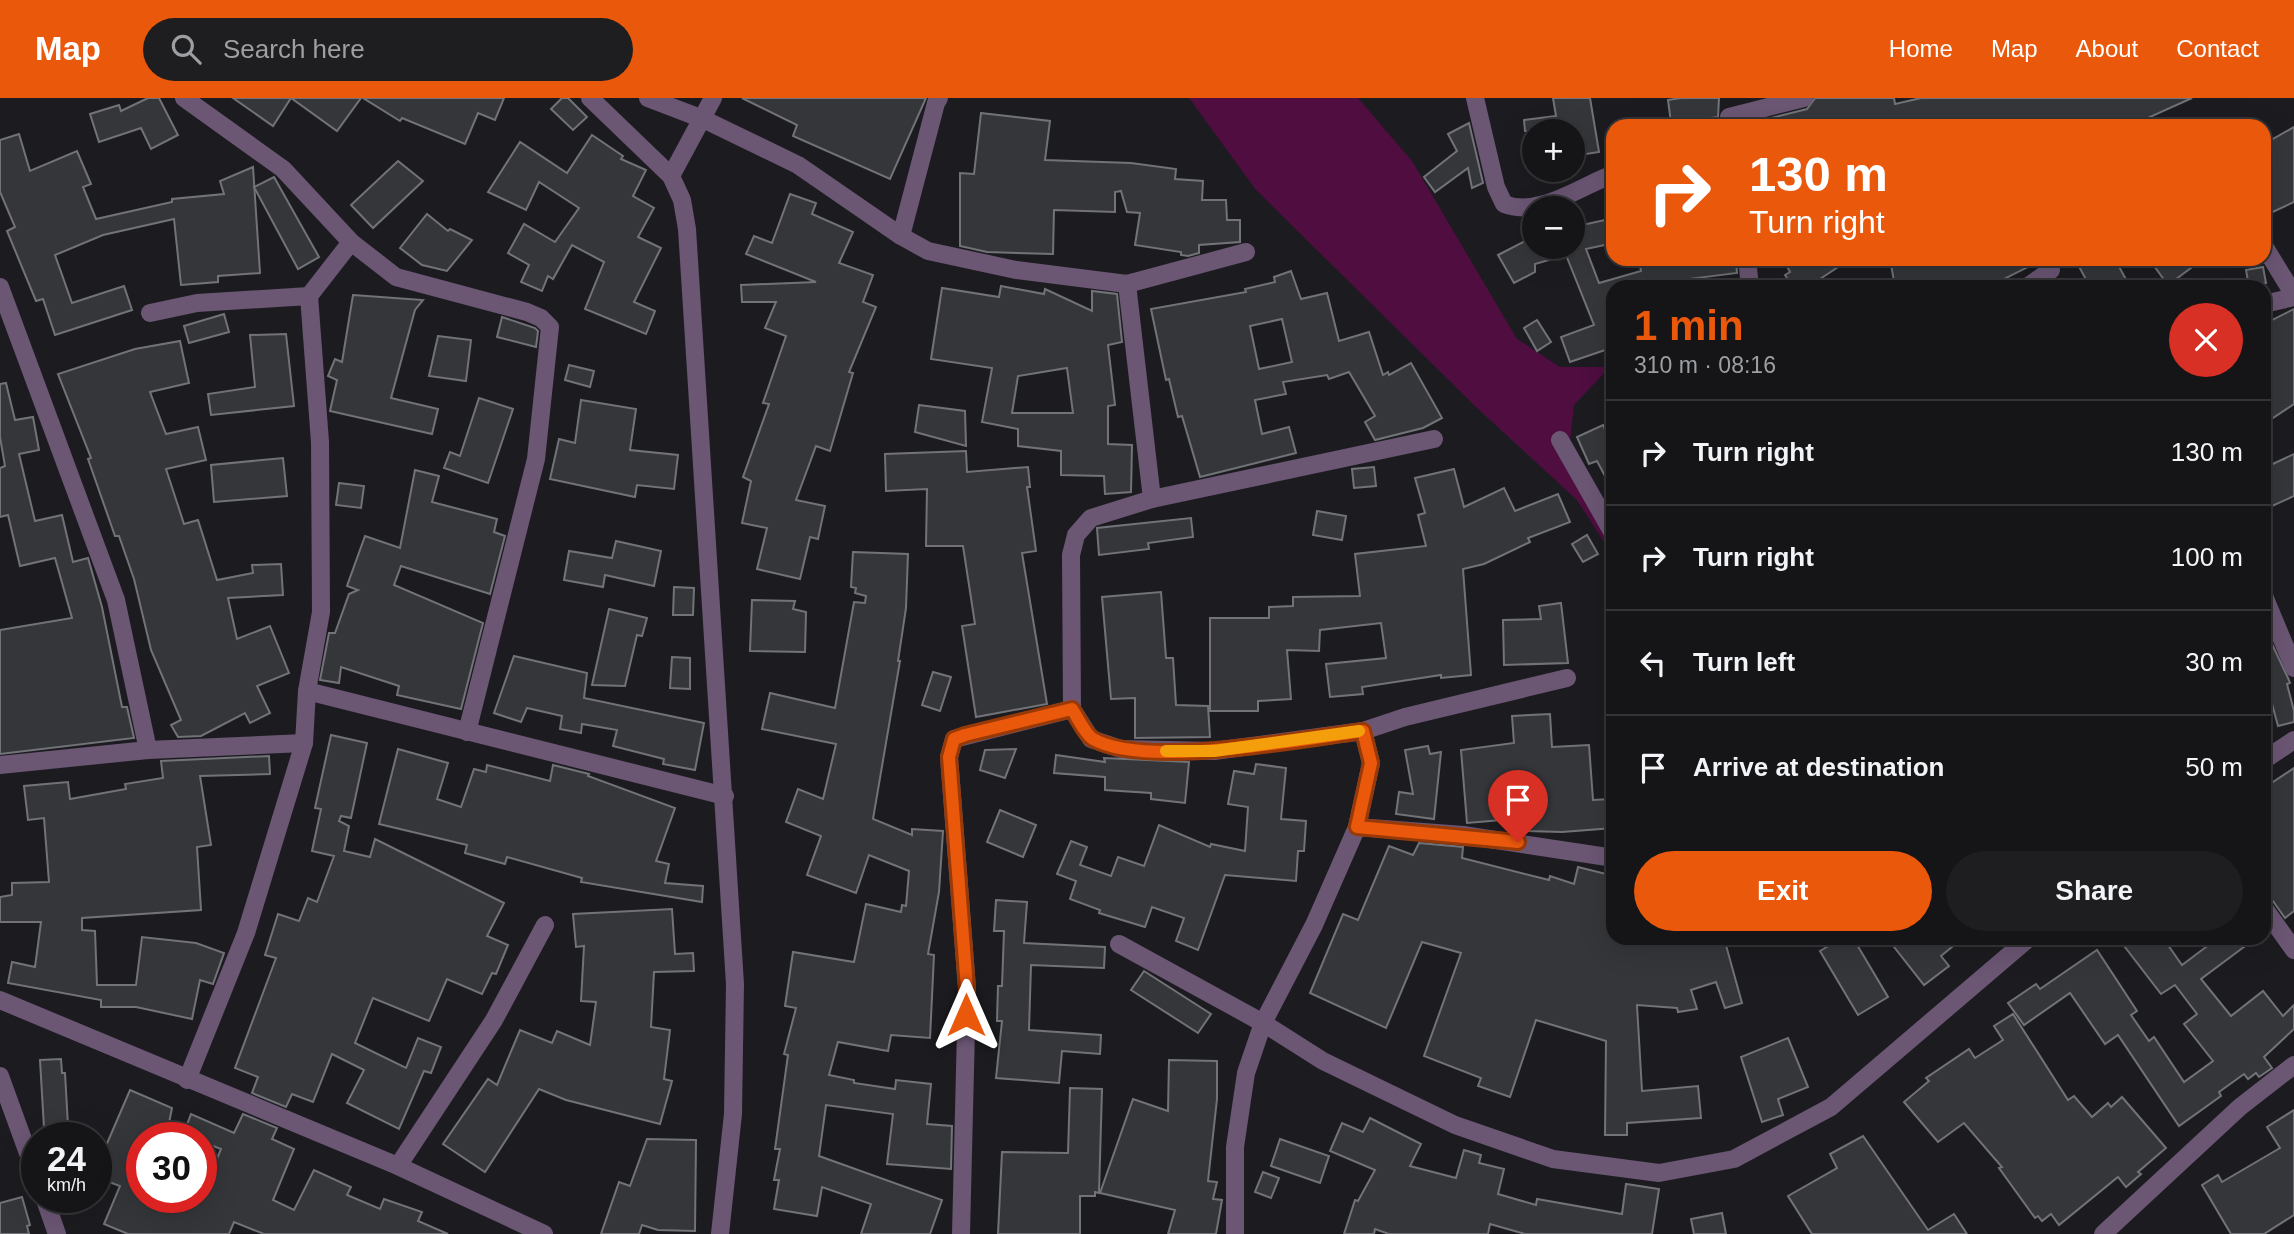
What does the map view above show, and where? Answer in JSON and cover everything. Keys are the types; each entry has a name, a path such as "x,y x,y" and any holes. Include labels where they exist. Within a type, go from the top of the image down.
{"street":[{"path":"184,98 283,169 351,242 396,277 527,312 541,318 550,327 536,459 467,732"},
{"path":"590,98 671,176 682,200 687,229 735,984 733,1114 720,1234"},
{"path":"648,98 703,119 798,165 901,236 928,251 1016,270 1126,284 1246,252"},
{"path":"671,176 713,98"},
{"path":"901,236 939,98"},
{"path":"1475,98 1496,187 1504,204 1517,209 1533,208 1606,177"},
{"path":"1727,98 1729,119"},
{"path":"1736,119 1804,98"},
{"path":"187,1080 246,933 304,743 307,691 321,612 320,442 309,296 351,242"},
{"path":"2271,258 2294,296 2271,302"},
{"path":"2036,280 2050,270"},
{"path":"1126,284 1152,499"},
{"path":"0,287 116,600 148,750"},
{"path":"150,313 197,303 309,296"},
{"path":"1434,439 1152,499 1091,519 1076,535 1071,555 1072,709 1091,739 1121,749 1214,751 1363,731 1405,717 1567,678"},
{"path":"1560,440 1606,521"},
{"path":"2271,613 2294,668"},
{"path":"307,691 725,796"},
{"path":"961,1234 967,988 949,757 954,739 1072,709"},
{"path":"1235,1234 1235,1147 1246,1073 1263,1023 1314,925 1357,827 1371,763 1363,731"},
{"path":"2271,755 2294,740"},
{"path":"0,765 148,750 304,743"},
{"path":"1357,827 1464,835 1606,857"},
{"path":"2271,918 2294,950"},
{"path":"398,1166 494,1020 545,925"},
{"path":"1119,944 1263,1023 1323,1061 1455,1125 1553,1159 1659,1173 1734,1159 1830,1107 2005,946"},
{"path":"0,1000 398,1166 544,1234"},
{"path":"2103,1234 2240,1107 2294,1065"},
{"path":"0,1076 21,1134"},
{"path":"50,1213 57,1234"}],"shaded area":[{"path":"1189,98 1358,98 1412,161 1517,339 1560,367 1606,367 1606,371 1574,405 1568,460 1606,517 1606,545 1577,500 1477,408 1256,190"}],"building":[{"path":"148,98 159,98 178,135 151,149 141,128 99,142 90,114 119,105 121,111"},
{"path":"233,98 291,98 273,126"},
{"path":"291,98 361,98 337,131"},
{"path":"363,98 504,98 495,120 478,113 465,144 402,118 400,121"},
{"path":"562,98 568,98 587,117 573,130 551,109"},
{"path":"742,98 926,98 890,179 793,136 797,125"},
{"path":"1553,98 1590,98 1599,152 1585,154 1585,119 1532,119 1556,116"},
{"path":"1719,98 1718,117 1670,119 1668,100"},
{"path":"1815,98 1894,98 1895,104 1921,98 2192,98 2145,119 1767,119 1807,109"},
{"path":"981,113 1050,121 1045,160 1131,163 1176,169 1175,179 1203,181 1202,200 1226,200 1227,220 1240,220 1240,242 1199,245 1199,253 1188,256 1181,255 1181,252 1135,245 1140,213 1127,212 1121,191 1115,192 1115,212 1054,210 1053,254 987,252 960,246 960,173 974,174"},
{"path":"1469,123 1483,183 1472,188 1468,168 1435,192 1424,177 1457,151 1448,134"},
{"path":"2294,127 2294,202 2271,213 2271,140"},
{"path":"19,134 30,171 77,151 91,184 83,187 96,219 172,202 172,199 224,194 220,181 253,167 260,273 218,276 218,282 181,285 174,219 103,235 55,255 72,303 124,286 132,310 55,335 43,299 36,301 7,231 15,227 0,192 0,140"},
{"path":"592,135 623,156 621,159 646,170 633,196 654,208 638,237 661,248 634,302 655,311 646,334 585,309 604,262 572,245 553,279 548,276 542,291 521,282 529,265 508,253 524,224 555,242 579,208 539,182 526,210 488,192 520,142 567,173"},
{"path":"398,161 423,181 373,228 351,205"},
{"path":"274,177 319,257 298,269 254,187"},
{"path":"790,194 816,203 812,214 853,232 839,263 873,275 863,302 876,307 849,372 853,373 830,451 816,446 796,500 825,506 818,539 810,537 800,579 757,569 767,528 742,523 751,481 743,477 769,404 763,403 786,336 765,328 776,302 742,302 741,285 816,282 746,254 754,236 772,243"},
{"path":"427,214 448,231 450,229 472,240 447,271 422,265 400,248"},
{"path":"1606,220 1606,245 1586,249 1599,283 1606,281 1606,350 1570,362 1561,337 1594,325 1568,259 1585,259 1585,224"},
{"path":"1522,243 1522,259 1552,259 1535,264 1535,272 1514,283 1498,255"},
{"path":"1640,266 1736,266 1737,273 1681,280 1610,280 1641,271"},
{"path":"1787,266 1840,266 1818,280 1788,280 1785,275 1790,272"},
{"path":"1891,266 2030,266 2002,280 1894,280"},
{"path":"2079,266 2119,266 2126,280 2086,280"},
{"path":"2154,266 2194,266 2175,280 2164,280"},
{"path":"2263,267 2265,280 2248,280 2246,270"},
{"path":"1291,271 1301,299 1327,293 1339,341 1369,332 1383,375 1388,372 1389,375 1411,363 1442,418 1423,428 1375,440 1365,422 1375,416 1349,372 1329,379 1327,375 1283,382 1286,394 1255,400 1262,434 1289,427 1296,453 1200,477 1182,416 1178,417 1169,379 1166,380 1151,309 1246,292 1245,289 1275,282 1274,277","holes":["1282,319 1292,362 1259,369 1250,326"]},
{"path":"1001,286 1044,294 1045,289 1092,311 1092,291 1117,294 1122,342 1108,345 1115,405 1108,406 1108,444 1132,445 1131,492 1105,494 1104,476 1061,475 1061,451 1018,446 1018,429 982,422 992,368 931,359 942,288 999,297","holes":["1067,368 1073,413 1012,413 1018,376"]},
{"path":"353,295 423,300 415,310 391,398 438,409 432,434 330,411 337,380 328,376 335,359 342,362"},
{"path":"2294,309 2294,404 2271,419 2271,320"},
{"path":"224,314 229,332 189,343 184,326"},
{"path":"502,317 535,328 538,331 536,347 497,337"},
{"path":"1537,320 1551,342 1537,351 1524,328"},
{"path":"286,334 294,406 211,415 208,394 255,387 250,335"},
{"path":"438,336 471,340 466,381 429,376"},
{"path":"180,341 189,383 150,392 166,434 198,427 206,460 166,469 184,524 198,520 217,580 253,573 252,565 281,564 283,595 228,598 237,639 270,626 289,673 257,686 270,713 250,723 245,713 201,736 178,737 171,725 181,720 151,650 134,579 119,536 115,536 88,459 91,458 58,374 135,349"},
{"path":"569,365 594,371 590,387 565,380"},
{"path":"6,383 15,420 33,417 39,450 19,454 35,521 62,515 73,562 88,558 102,607 122,707 127,707 134,738 0,754 0,630 72,618 55,558 20,566 8,515 0,517 0,468 5,466 0,437 0,384"},
{"path":"479,398 513,409 488,483 444,468 450,452 460,456"},
{"path":"581,400 636,409 630,450 678,455 674,489 637,485 635,497 550,479 559,439 575,443"},
{"path":"919,405 965,411 966,446 915,432"},
{"path":"1603,425 1606,431 1606,478 1597,461 1589,464 1577,437"},
{"path":"966,451 967,472 1028,467 1030,487 1027,487 1036,551 1022,553 1047,704 976,717 962,626 975,624 963,546 926,546 927,489 886,491 885,454"},
{"path":"2294,454 2294,496 2271,507 2271,465"},
{"path":"283,458 287,496 214,502 211,465"},
{"path":"1374,467 1376,486 1354,488 1352,469"},
{"path":"1454,469 1464,507 1504,488 1515,511 1558,494 1570,522 1528,538 1530,542 1484,564 1463,569 1471,675 1441,678 1441,675 1362,687 1363,694 1330,697 1326,664 1386,658 1381,623 1320,630 1319,651 1287,650 1291,699 1258,701 1258,711 1210,711 1210,618 1269,618 1269,607 1293,606 1293,597 1360,596 1355,554 1426,546 1418,515 1425,513 1415,478"},
{"path":"415,470 439,476 432,502 497,519 494,532 505,536 490,594 401,566 394,585 483,623 461,709 397,695 399,686 341,667 339,683 320,680 329,633 335,633 349,594 358,590 347,586 365,536 400,548"},
{"path":"339,483 364,486 361,508 336,505"},
{"path":"1317,511 1346,516 1342,540 1313,535"},
{"path":"1191,518 1193,537 1148,543 1149,549 1099,555 1097,528"},
{"path":"1587,535 1598,554 1583,562 1572,544"},
{"path":"616,541 661,551 654,586 605,575 603,587 564,580 569,551 612,558"},
{"path":"853,552 908,554 900,661 873,819 912,835 912,829 943,831 939,892 928,954 934,955 930,1038 891,1035 888,1051 838,1042 829,1075 854,1080 854,1083 895,1089 896,1080 931,1084 927,1124 952,1126 951,1169 887,1164 893,1114 826,1105 819,1156 942,1200 930,1234 861,1234 871,1204 822,1187 817,1216 774,1209 779,1180 774,1180 780,1149 775,1149 788,1055 784,1054 796,1008 785,1006 793,952 854,962 866,904 901,912 902,905 906,906 909,871 869,855 856,893 807,875 821,836 786,822 798,789 823,799 836,744 762,729 770,693 835,708 854,602 865,603 866,596 855,593 856,588 851,587"},
{"path":"674,587 694,588 693,615 673,615"},
{"path":"1161,592 1166,658 1173,658 1176,705 1208,706 1210,737 1135,738 1135,698 1111,699 1102,597"},
{"path":"752,600 795,601 793,609 806,612 805,652 750,651"},
{"path":"1561,603 1568,663 1504,665 1503,620 1541,619 1539,606"},
{"path":"609,609 647,618 642,636 637,635 625,686 592,685"},
{"path":"2271,642 2290,683 2287,684 2294,711 2294,722 2278,726 2271,700"},
{"path":"514,656 587,673 584,698 704,723 695,770 663,764 664,759 613,746 617,730 582,724 581,733 560,729 562,716 527,708 521,722 494,713"},
{"path":"672,657 690,658 690,689 670,688"},
{"path":"933,672 951,677 940,711 922,705"},
{"path":"1550,714 1552,747 1589,745 1593,800 1606,799 1606,829 1527,831 1527,818 1467,823 1461,750 1514,743 1512,716"},
{"path":"331,735 367,743 351,818 341,816 339,821 349,826 344,851 370,857 375,839 504,903 487,936 508,945 496,974 492,973 482,994 447,979 429,1021 373,998 355,1043 406,1068 418,1038 441,1047 431,1073 424,1071 399,1129 347,1103 364,1070 332,1054 313,1102 292,1094 286,1107 252,1093 258,1077 235,1068 276,958 265,955 278,914 299,921 308,898 317,902 334,856 312,851 321,809 315,808"},
{"path":"1428,746 1430,754 1441,752 1434,819 1396,814 1399,792 1413,794 1405,750"},
{"path":"398,749 448,763 437,799 461,807 474,769 486,772 487,765 550,781 553,765 589,774 588,776 675,808 656,861 669,864 665,883 703,886 702,902 581,882 582,878 507,857 505,864 465,853 467,845 379,824"},
{"path":"1016,749 1005,778 980,770 985,750"},
{"path":"1056,755 1105,762 1104,758 1189,762 1185,803 1151,799 1151,793 1105,790 1105,777 1054,773"},
{"path":"269,756 270,774 200,776 211,845 197,847 201,910 82,918 82,930 95,931 97,985 136,985 142,937 196,943 224,953 213,984 200,980 192,1019 136,1007 101,1007 101,1000 8,983 12,962 35,967 41,922 0,922 0,897 12,895 12,883 49,882 44,818 28,820 24,786 68,782 70,799 126,789 125,784 163,778 161,761"},
{"path":"1256,764 1286,768 1281,819 1306,821 1304,851 1298,851 1296,881 1225,875 1198,950 1176,941 1184,918 1152,907 1145,927 1099,913 1100,910 1070,899 1076,881 1057,874 1071,841 1087,847 1080,865 1111,876 1118,857 1144,866 1159,825 1210,847 1211,844 1245,851 1248,807 1228,804 1234,771 1254,774"},
{"path":"2294,768 2294,911 2285,918 2271,900 2271,783"},
{"path":"1000,810 1036,825 1023,857 987,842"},
{"path":"1419,843 1463,847 1462,858 1549,880 1550,876 1574,884 1578,867 1606,874 1606,945 1726,945 1742,1003 1725,1008 1716,982 1691,990 1697,1009 1678,1012 1677,1008 1637,1005 1642,1091 1698,1086 1701,1118 1627,1123 1627,1135 1605,1135 1606,1041 1536,1020 1510,1097 1478,1086 1481,1078 1424,1056 1461,953 1422,942 1386,1028 1310,993 1343,914 1358,920 1389,846 1413,855"},
{"path":"996,900 1027,902 1024,943 1105,947 1104,968 1031,965 1029,1030 1101,1035 1100,1054 1062,1051 1059,1083 996,1078 1002,1021 997,1021 998,986 1002,986 1004,931 994,931"},
{"path":"672,909 675,954 693,953 694,971 654,972 651,1027 670,1030 664,1079 672,1081 660,1124 566,1100 539,1089 485,1172 443,1144 488,1079 497,1085 520,1030 552,1043 557,1031 590,1045 596,1002 581,1001 584,946 576,947 573,914"},
{"path":"1830,945 1857,945 1888,997 1858,1015 1820,951"},
{"path":"1893,945 1954,945 1941,956 1949,966 1924,985"},
{"path":"2123,945 2168,945 2182,965 2209,945 2247,945 2201,979 2231,1016 2263,991 2283,1016 2294,1005 2294,1029 2264,1057 2272,1068 2259,1077 2256,1073 2248,1079 2244,1074 2219,1092 2221,1096 2179,1126 2118,1035 2105,1044 2070,993 2024,1025 2008,1003 2036,984 2040,989 2097,950 2137,1011 2131,1015 2149,1041 2154,1037 2184,1082 2213,1061 2184,1024 2197,1014 2175,985 2161,994"},
{"path":"1144,971 1211,1014 1198,1033 1131,990"},
{"path":"2013,1014 2068,1100 2074,1096 2092,1117 2108,1103 2111,1107 2122,1097 2166,1148 2138,1172 2141,1174 2126,1187 2118,1177 2059,1225 2051,1214 2042,1221 2038,1216 2035,1218 1999,1168 2002,1167 1964,1123 1938,1142 1904,1102 1929,1081 1926,1078 1969,1049 1975,1058 2003,1040 1994,1026"},
{"path":"1788,1038 1808,1087 1778,1099 1783,1115 1762,1122 1741,1057"},
{"path":"61,1059 62,1073 65,1073 68,1122 44,1122 40,1060"},
{"path":"1169,1060 1217,1061 1217,1099 1208,1181 1217,1182 1213,1199 1222,1200 1216,1234 1168,1234 1175,1210 1100,1193 1133,1099 1168,1111"},
{"path":"1070,1088 1102,1089 1099,1193 1095,1192 1095,1196 1080,1196 1080,1234 998,1234 1002,1152 1068,1153"},
{"path":"130,1090 172,1108 169,1122 126,1122 126,1213 217,1213 217,1159 221,1149 217,1147 217,1125 234,1133 243,1114 277,1128 272,1139 294,1149 273,1200 294,1210 314,1170 351,1187 347,1195 380,1209 384,1199 422,1212 418,1221 448,1234 264,1234 234,1222 229,1234 128,1234 104,1224 109,1213 112,1213 112,1205 120,1186 112,1183 112,1132"},
{"path":"2294,1110 2294,1215 2264,1234 2231,1234 2202,1185 2218,1175 2222,1182 2280,1148 2267,1127"},
{"path":"191,1114 209,1122 188,1122"},
{"path":"1370,1118 1421,1144 1410,1166 1456,1178 1464,1150 1481,1155 1479,1163 1504,1169 1498,1194 1536,1205 1537,1199 1622,1214 1626,1184 1659,1189 1652,1234 1525,1234 1490,1224 1488,1234 1389,1234 1375,1229 1374,1234 1344,1234 1355,1200 1358,1201 1375,1170 1330,1151 1342,1123 1363,1132"},
{"path":"1863,1136 1928,1230 1954,1214 1967,1234 1812,1234 1788,1196 1837,1168 1830,1154"},
{"path":"647,1139 696,1140 695,1231 658,1230 642,1225 639,1234 601,1234 619,1182 630,1186"},
{"path":"1280,1139 1329,1156 1320,1183 1271,1166"},
{"path":"1263,1172 1279,1178 1271,1198 1255,1192"},
{"path":"21,1197 21,1213 27,1213 29,1234 0,1234 0,1203"},
{"path":"1722,1213 1726,1234 1694,1234 1691,1219"}],"slow traffic":[{"path":"1166,751 1214,751 1359,731"}],"route":[{"path":"966,1015 967,988 949,757 954,739 965,735 1072,709 1091,739 1121,749 1214,751 1363,731 1371,763 1367,792 1357,827 1518,842"}]}
